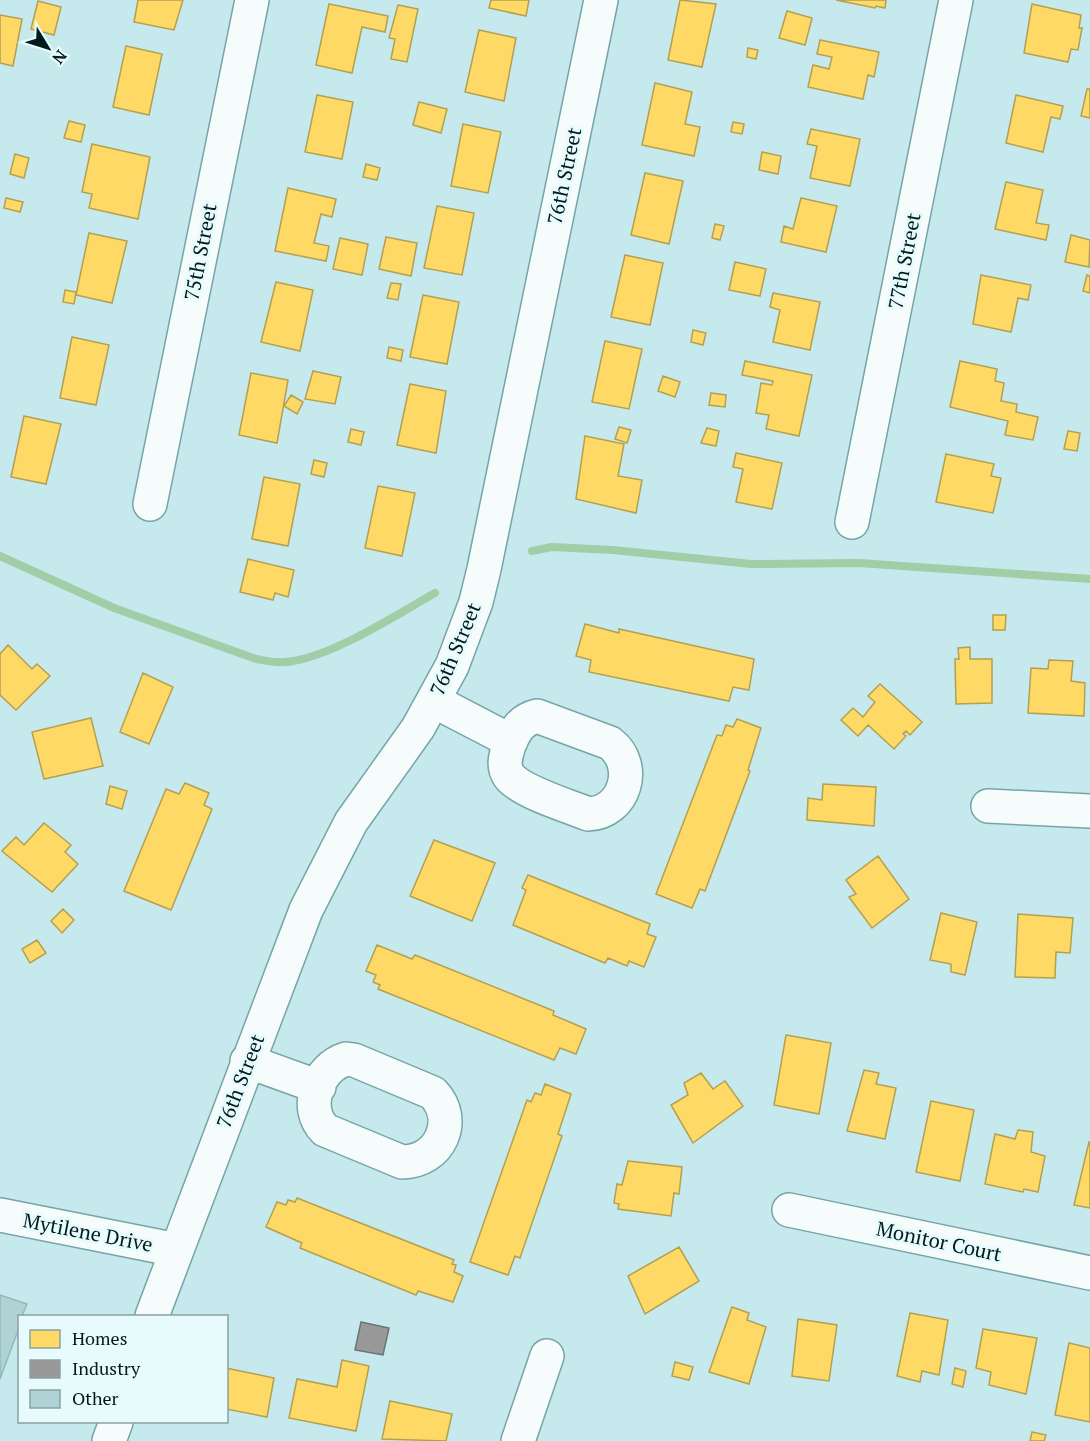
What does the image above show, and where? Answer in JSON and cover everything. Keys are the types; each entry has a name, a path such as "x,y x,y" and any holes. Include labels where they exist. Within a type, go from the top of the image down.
{"street":[{"name":"75th Street","path":"150,504 252,0"},
{"name":"76th Street","path":"153,1315 247,1061 324,870 370,792 418,728 434,701 452,666 476,602 601,0"},
{"name":"77th Street","path":"852,522 956,0"},
{"path":"434,701 510,741"},
{"path":"988,806 1090,811"},
{"path":"247,1061 319,1087"},
{"name":"Monitor Court","path":"789,1210 1090,1272"},
{"name":"Mytilene Drive","path":"0,1215 177,1250"},
{"path":"518,1441 547,1356"},
{"path":"109,1441 116,1423"}],"building: Homes":[{"path":"138,0 183,0 174,30 134,22"},
{"path":"491,0 529,0 526,16 489,8"},
{"path":"680,0 716,4 702,67 668,60"},
{"path":"836,0 886,0 885,8 876,6 875,8"},
{"path":"38,1 61,7 54,35 31,29"},
{"path":"329,4 388,16 385,32 362,27 352,73 316,65"},
{"path":"1032,4 1081,15 1079,28 1082,28 1078,50 1071,49 1068,62 1024,53"},
{"path":"398,5 418,9 407,62 391,59 395,39 389,38"},
{"path":"787,11 812,18 805,45 779,38"},
{"path":"0,15 22,19 13,66 0,63"},
{"path":"479,30 516,38 504,101 465,92"},
{"path":"820,40 879,52 874,77 868,75 863,99 808,87 813,65 829,69 832,57 817,54"},
{"path":"126,46 162,54 149,115 113,107"},
{"path":"748,48 758,50 756,59 747,57"},
{"path":"655,83 692,92 685,124 700,127 694,156 642,145"},
{"path":"1087,89 1090,89 1090,118 1081,116"},
{"path":"317,95 353,102 342,159 305,152"},
{"path":"1016,95 1063,106 1060,119 1051,117 1043,152 1006,143"},
{"path":"419,102 447,109 441,133 413,125"},
{"path":"69,121 85,125 81,142 64,138"},
{"path":"733,122 744,124 742,134 731,132"},
{"path":"463,124 501,132 488,193 451,186"},
{"path":"811,129 860,139 850,186 810,178 817,146 807,144"},
{"path":"92,144 150,157 138,219 89,208 92,194 82,192"},
{"path":"762,152 781,156 778,174 759,170"},
{"path":"15,154 29,158 24,178 10,174"},
{"path":"366,164 380,168 377,180 363,177"},
{"path":"645,173 683,181 669,244 631,235"},
{"path":"1006,182 1043,190 1036,223 1049,225 1046,240 995,229"},
{"path":"288,188 336,199 332,217 321,214 314,243 329,246 326,261 275,251"},
{"path":"6,198 23,202 20,212 4,208"},
{"path":"801,198 837,206 826,252 781,242 784,226 793,229"},
{"path":"437,206 474,213 462,275 424,268"},
{"path":"715,224 724,226 720,240 712,238"},
{"path":"89,233 127,241 112,303 76,295"},
{"path":"1071,235 1090,240 1089,267 1065,262"},
{"path":"386,237 417,243 411,276 379,269"},
{"path":"340,238 368,244 362,275 333,269"},
{"path":"625,255 663,263 650,325 611,317"},
{"path":"735,262 766,269 760,296 729,290"},
{"path":"981,275 1031,285 1028,300 1018,298 1011,332 973,324"},
{"path":"1087,275 1090,276 1090,293 1083,291"},
{"path":"276,282 313,290 300,351 261,342"},
{"path":"391,283 401,284 398,300 387,298"},
{"path":"65,290 76,292 74,304 63,302"},
{"path":"773,293 820,302 810,350 773,342 780,310 770,307"},
{"path":"423,295 459,302 447,364 410,357"},
{"path":"693,330 706,333 703,345 691,342"},
{"path":"72,337 109,345 96,405 60,398"},
{"path":"605,341 642,349 629,409 592,402"},
{"path":"389,347 403,350 401,361 387,358"},
{"path":"745,361 812,375 799,436 766,429 769,415 756,413 761,383 772,385 773,381 742,375"},
{"path":"960,361 997,369 995,381 1004,383 1001,401 1017,404 1016,412 1038,417 1033,440 1005,435 1008,421 950,407"},
{"path":"313,371 341,377 335,404 305,399"},
{"path":"251,373 288,380 277,443 239,435"},
{"path":"663,376 680,382 675,397 658,391"},
{"path":"410,384 446,391 436,453 397,445"},
{"path":"711,393 726,395 725,407 709,405"},
{"path":"291,395 303,402 297,414 284,406"},
{"path":"24,416 61,424 46,484 11,477"},
{"path":"619,427 631,430 627,443 615,439"},
{"path":"707,428 719,431 716,446 701,443"},
{"path":"351,429 364,432 361,445 348,442"},
{"path":"1068,431 1080,433 1077,451 1064,449"},
{"path":"585,436 624,444 618,476 642,480 636,513 576,499"},
{"path":"736,453 782,463 772,509 736,502 743,469 733,467"},
{"path":"946,454 994,464 991,476 1001,478 993,513 936,502"},
{"path":"314,460 327,463 324,477 311,474"},
{"path":"264,477 300,484 288,546 252,539"},
{"path":"378,486 415,493 402,556 365,548"},
{"path":"248,559 294,570 288,597 275,593 273,600 240,592"},
{"path":"993,615 1006,615 1005,630 993,630"},
{"path":"585,624 619,633 619,629 754,659 749,690 733,687 729,701 589,672 591,660 576,656"},
{"path":"8,645 32,669 37,664 50,676 16,710 0,695 0,654"},
{"path":"970,647 970,659 992,659 992,703 956,704 955,659 959,659 958,648"},
{"path":"1049,660 1073,661 1071,681 1085,683 1084,716 1028,713 1031,668 1048,669"},
{"path":"143,673 173,687 149,744 120,732"},
{"path":"880,684 922,722 910,735 906,731 903,734 906,736 894,749 868,725 858,736 841,720 853,708 863,717 875,702 868,696"},
{"path":"91,718 103,766 44,779 32,732"},
{"path":"737,719 761,728 748,770 750,771 705,891 700,889 692,908 656,894 717,735 722,736 726,725 733,727"},
{"path":"185,783 209,793 204,805 212,809 171,910 124,891 166,789 179,794"},
{"path":"823,784 876,787 874,826 807,820 808,798 822,800"},
{"path":"110,786 127,791 122,809 106,804"},
{"path":"44,823 71,845 65,852 78,864 52,892 2,851 16,837 24,845"},
{"path":"434,840 495,863 472,921 410,896"},
{"path":"878,856 909,899 872,928 849,897 856,894 846,880"},
{"path":"528,875 650,924 647,934 656,937 644,967 629,961 627,966 608,958 605,963 513,925 526,890 522,888"},
{"path":"63,909 74,920 62,933 51,921"},
{"path":"941,913 977,922 965,975 951,972 951,964 930,960"},
{"path":"1018,914 1073,918 1070,953 1056,952 1055,978 1015,977"},
{"path":"37,940 46,953 30,963 22,949"},
{"path":"377,945 412,959 415,955 554,1011 553,1015 586,1029 576,1054 560,1048 554,1060 378,989 380,985 373,982 376,975 366,971"},
{"path":"786,1035 831,1043 819,1114 774,1105"},
{"path":"864,1070 879,1073 876,1084 896,1088 885,1139 847,1131"},
{"path":"701,1073 713,1089 725,1081 743,1106 693,1143 671,1105 688,1095 684,1083"},
{"path":"545,1084 571,1094 558,1134 562,1136 520,1258 515,1256 508,1275 470,1262 527,1100 531,1102 535,1093 541,1095"},
{"path":"931,1101 974,1110 960,1181 916,1172"},
{"path":"1018,1130 1033,1132 1031,1152 1045,1156 1038,1192 1024,1189 1023,1192 985,1184 995,1134 1015,1139"},
{"path":"1090,1143 1090,1208 1074,1205"},
{"path":"628,1161 682,1167 679,1194 674,1193 671,1216 618,1209 619,1204 614,1203 617,1184 622,1185"},
{"path":"297,1198 454,1260 452,1264 456,1265 454,1272 463,1276 453,1302 418,1291 416,1295 300,1248 302,1243 266,1227 277,1202 286,1205 288,1200 295,1202"},
{"path":"679,1247 699,1281 645,1314 628,1276"},
{"path":"732,1307 749,1313 747,1320 766,1327 749,1384 709,1372"},
{"path":"910,1313 948,1320 939,1375 922,1371 920,1382 897,1376"},
{"path":"798,1319 837,1325 829,1381 792,1376"},
{"path":"983,1329 1037,1338 1026,1394 989,1385 991,1372 976,1368"},
{"path":"1069,1343 1090,1348 1090,1422 1055,1415"},
{"path":"342,1360 369,1366 356,1431 289,1418 297,1379 337,1387"},
{"path":"675,1362 693,1367 689,1380 672,1376"},
{"path":"228,1368 274,1378 267,1417 228,1409"},
{"path":"955,1368 966,1371 963,1387 952,1384"},
{"path":"390,1401 452,1414 446,1441 382,1439"},
{"path":"1032,1432 1046,1435 1044,1441 1030,1441"}],"building: Industry":[{"path":"361,1322 389,1328 383,1355 355,1350"}],"building: Other":[{"path":"0,1295 27,1304 22,1315 18,1315 18,1330 0,1379"}],"waterway":[{"path":"532,551 552,547 613,550 751,564 859,563 1090,579"},
{"path":"0,556 114,608 256,659 274,662 293,661 328,651 366,633 435,593"}]}
